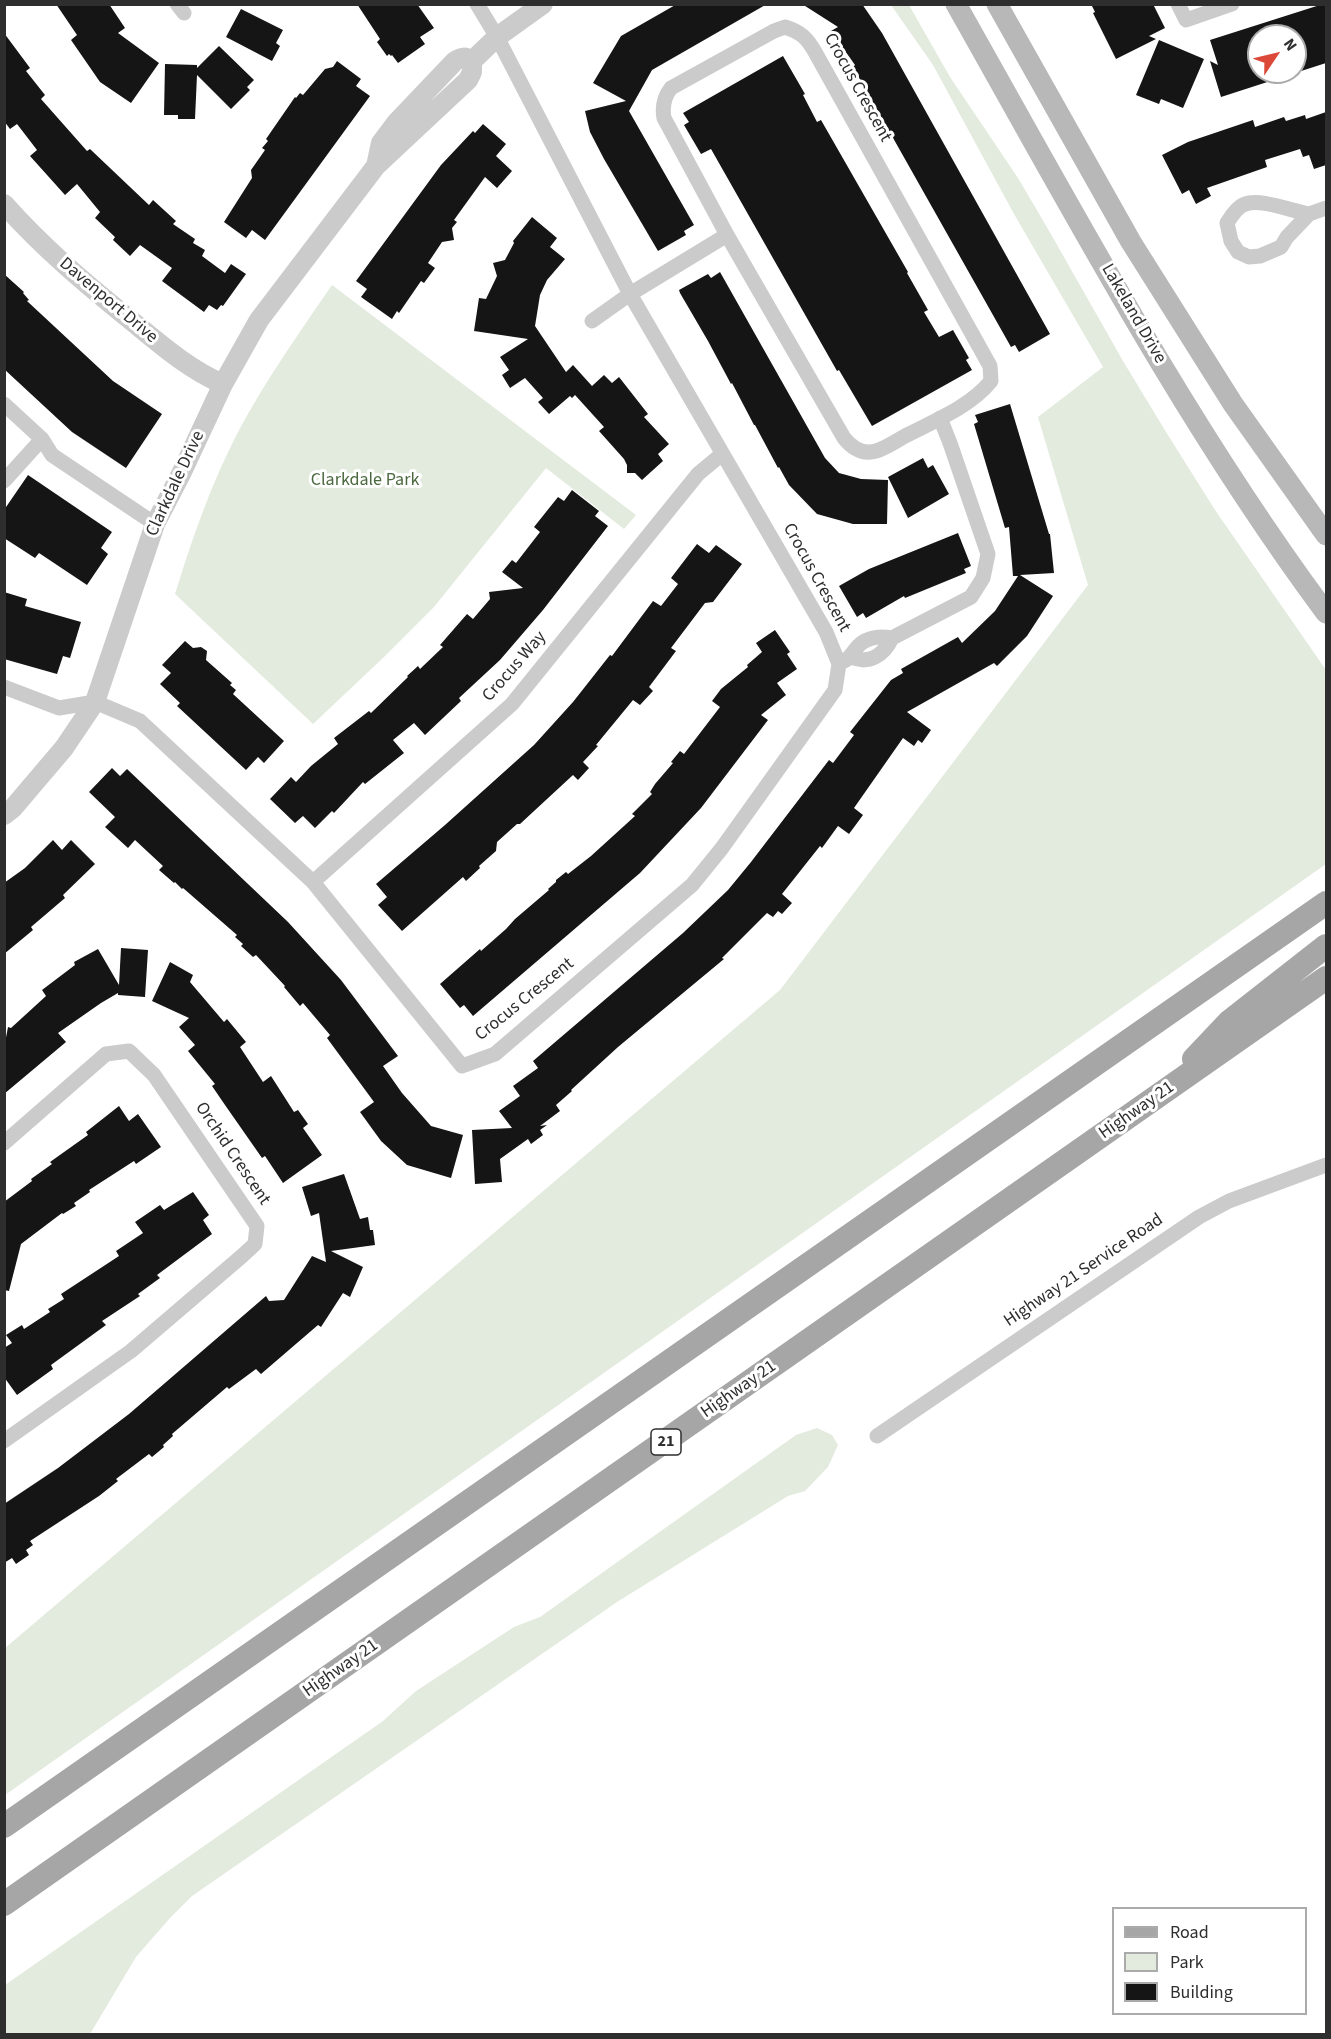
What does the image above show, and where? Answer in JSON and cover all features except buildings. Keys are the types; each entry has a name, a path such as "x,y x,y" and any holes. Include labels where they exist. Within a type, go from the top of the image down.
{"main road":[{"name":"Lakeland Drive","path":"956,4 1130,311 1247,500 1326,614"},
{"name":"Lakeland Drive","path":"997,4 1131,242 1233,404 1326,536"},
{"path":"4,1826 1326,903"},
{"path":"1159,1095 1229,1022 1326,946"},
{"name":"Highway 21","path":"4,1904 1326,978"}],"street":[{"name":"Crocus Crescent","path":"477,4 497,37 630,294 845,661"},
{"name":"Clarkdale Drive","path":"4,815 13,808 64,748 94,702 155,524 182,474 223,384 259,320 376,166 468,80 472,72 472,61 497,37 543,4"},
{"path":"1178,4 1186,20 1232,4"},
{"name":"Crocus Crescent","path":"785,27 797,30 806,37 990,366 991,381 981,394 940,418 875,452 859,451 851,447 727,235 664,118 663,110 671,88 774,31 785,27"},
{"path":"1310,214 1275,207 1265,202 1252,202 1241,205 1227,223 1228,231 1238,252 1249,257 1260,256 1281,247 1287,237 1310,214 1326,208"},
{"name":"Davenport Drive","path":"4,204 25,228 77,277 167,350 223,384"},
{"path":"591,321 630,294 727,235"},
{"path":"4,404 42,439 52,455 155,524"},
{"name":"Crocus Crescent","path":"94,702 140,722 313,882 462,1066 495,1054 692,885 722,848 835,690 845,661 856,648 869,639 882,636 892,638 971,597 983,578 988,554 940,418"},
{"path":"4,481 42,439"},
{"name":"Crocus Way","path":"313,882 512,704 698,474 722,453"},
{"path":"4,687 58,708 94,702"},
{"name":"Orchid Crescent","path":"4,1143 106,1054 129,1052 154,1075 257,1226 255,1244 157,1329 131,1351 4,1442"},
{"name":"Highway 21 Service Road","path":"877,1437 1199,1218 1229,1201 1326,1165"}],"green space":[{"path":"891,5 909,5 950,77 1018,178 1166,432 1215,510 1326,670 1326,864 5,1795 5,1648 780,990 1088,585 1038,417 1103,367 1014,214 933,65"},
{"name":"Clarkdale Park","path":"332,285 636,515 624,529 546,468 434,607 313,724 175,594 203,512 238,432 271,376"},
{"path":"817,1428 832,1435 838,1445 828,1467 805,1491 788,1496 617,1602 192,1896 136,1957 90,2034 5,2034 5,1985 383,1721 416,1691 514,1627 540,1617 796,1435"}]}
